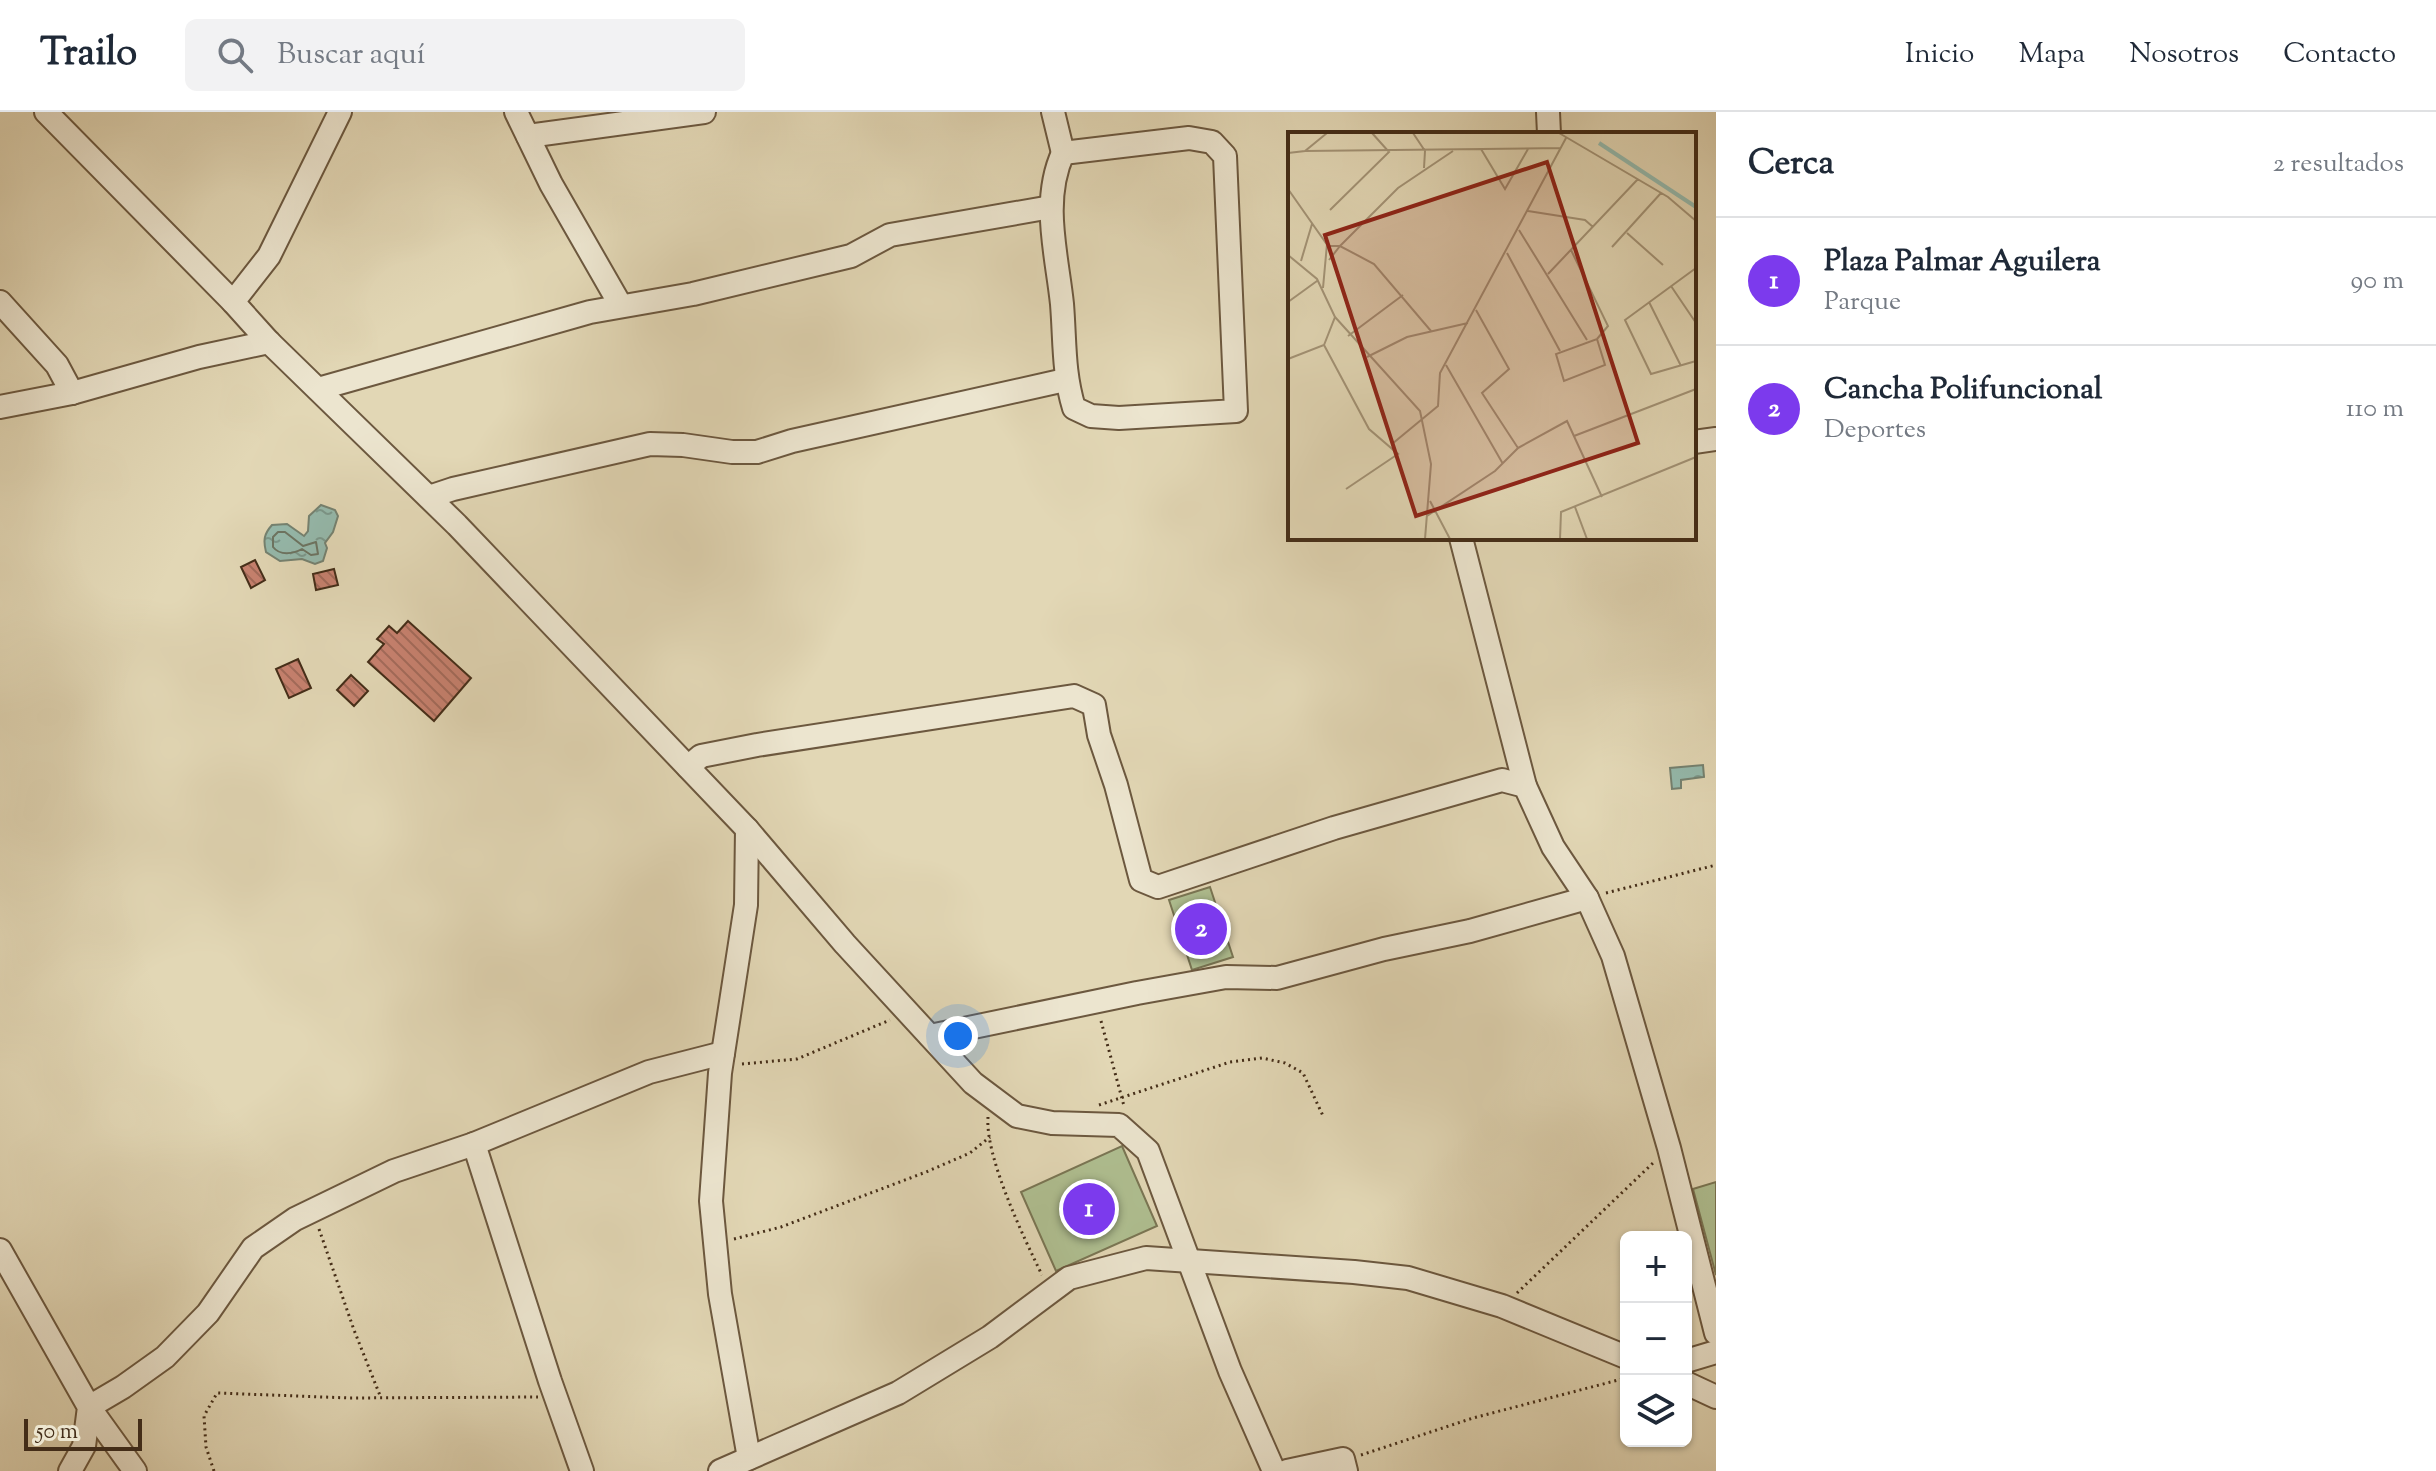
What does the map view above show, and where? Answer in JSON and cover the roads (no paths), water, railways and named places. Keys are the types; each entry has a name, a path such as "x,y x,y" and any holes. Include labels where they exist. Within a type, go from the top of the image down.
{"street":[{"path":"46,112 269,342 429,497 688,767 747,829 845,944 989,1096 1017,1116 1052,1123 1119,1125 1148,1151 1230,1371 1274,1471"},
{"path":"516,112 551,184 621,306"},
{"path":"528,136 704,112"},
{"path":"1053,112 1063,153 1055,171 1051,207 1062,306 1065,380 1074,408 1091,416 1119,418 1236,411 1225,156 1212,142 1189,138 1063,153"},
{"path":"1548,112 1549,132"},
{"path":"233,302 269,256 331,116"},
{"path":"318,389 532,327 621,306 693,294 851,256 890,235 1051,207"},
{"path":"0,302 57,365 72,393"},
{"path":"0,407 72,393 199,357 269,342"},
{"path":"429,497 650,444 757,452 792,441 1065,380"},
{"path":"1696,442 1716,439"},
{"path":"1462,540 1525,786 1553,847 1587,898 1613,956 1669,1148 1716,1333"},
{"path":"688,767 701,756 757,745 1074,696 1094,705 1099,735 1116,785 1141,880 1158,887 1334,828 1502,780 1525,786"},
{"path":"747,829 746,905 722,1063 711,1201 720,1294 749,1458"},
{"path":"930,1036 1226,977 1277,978 1384,949 1470,931 1587,898"},
{"path":"89,1407 165,1357 208,1313 253,1248 295,1219 394,1171 474,1144 649,1072 722,1063"},
{"path":"474,1144 582,1471"},
{"path":"0,1250 89,1407 135,1471"},
{"path":"720,1471 898,1393 990,1337 1069,1278 1146,1258 1408,1278 1502,1306 1620,1355"},
{"path":"1692,1359 1716,1352"},
{"path":"1692,1386 1716,1397"},
{"path":"70,1471 84,1446 89,1407"},
{"path":"1287,1471 1345,1465"}],"water":[{"path":"321,505 335,510 338,516 333,532 325,543 327,548 323,561 315,564 302,559 280,561 266,552 265,537 272,525 287,524 304,536 308,531 309,516"},
{"path":"1703,765 1704,777 1681,780 1681,788 1672,789 1670,768"}],"place":[{"name":"Cancha Polifuncional","path":"1201,929"},
{"name":"Plaza Palmar Aguilera","path":"1089,1209"}]}
